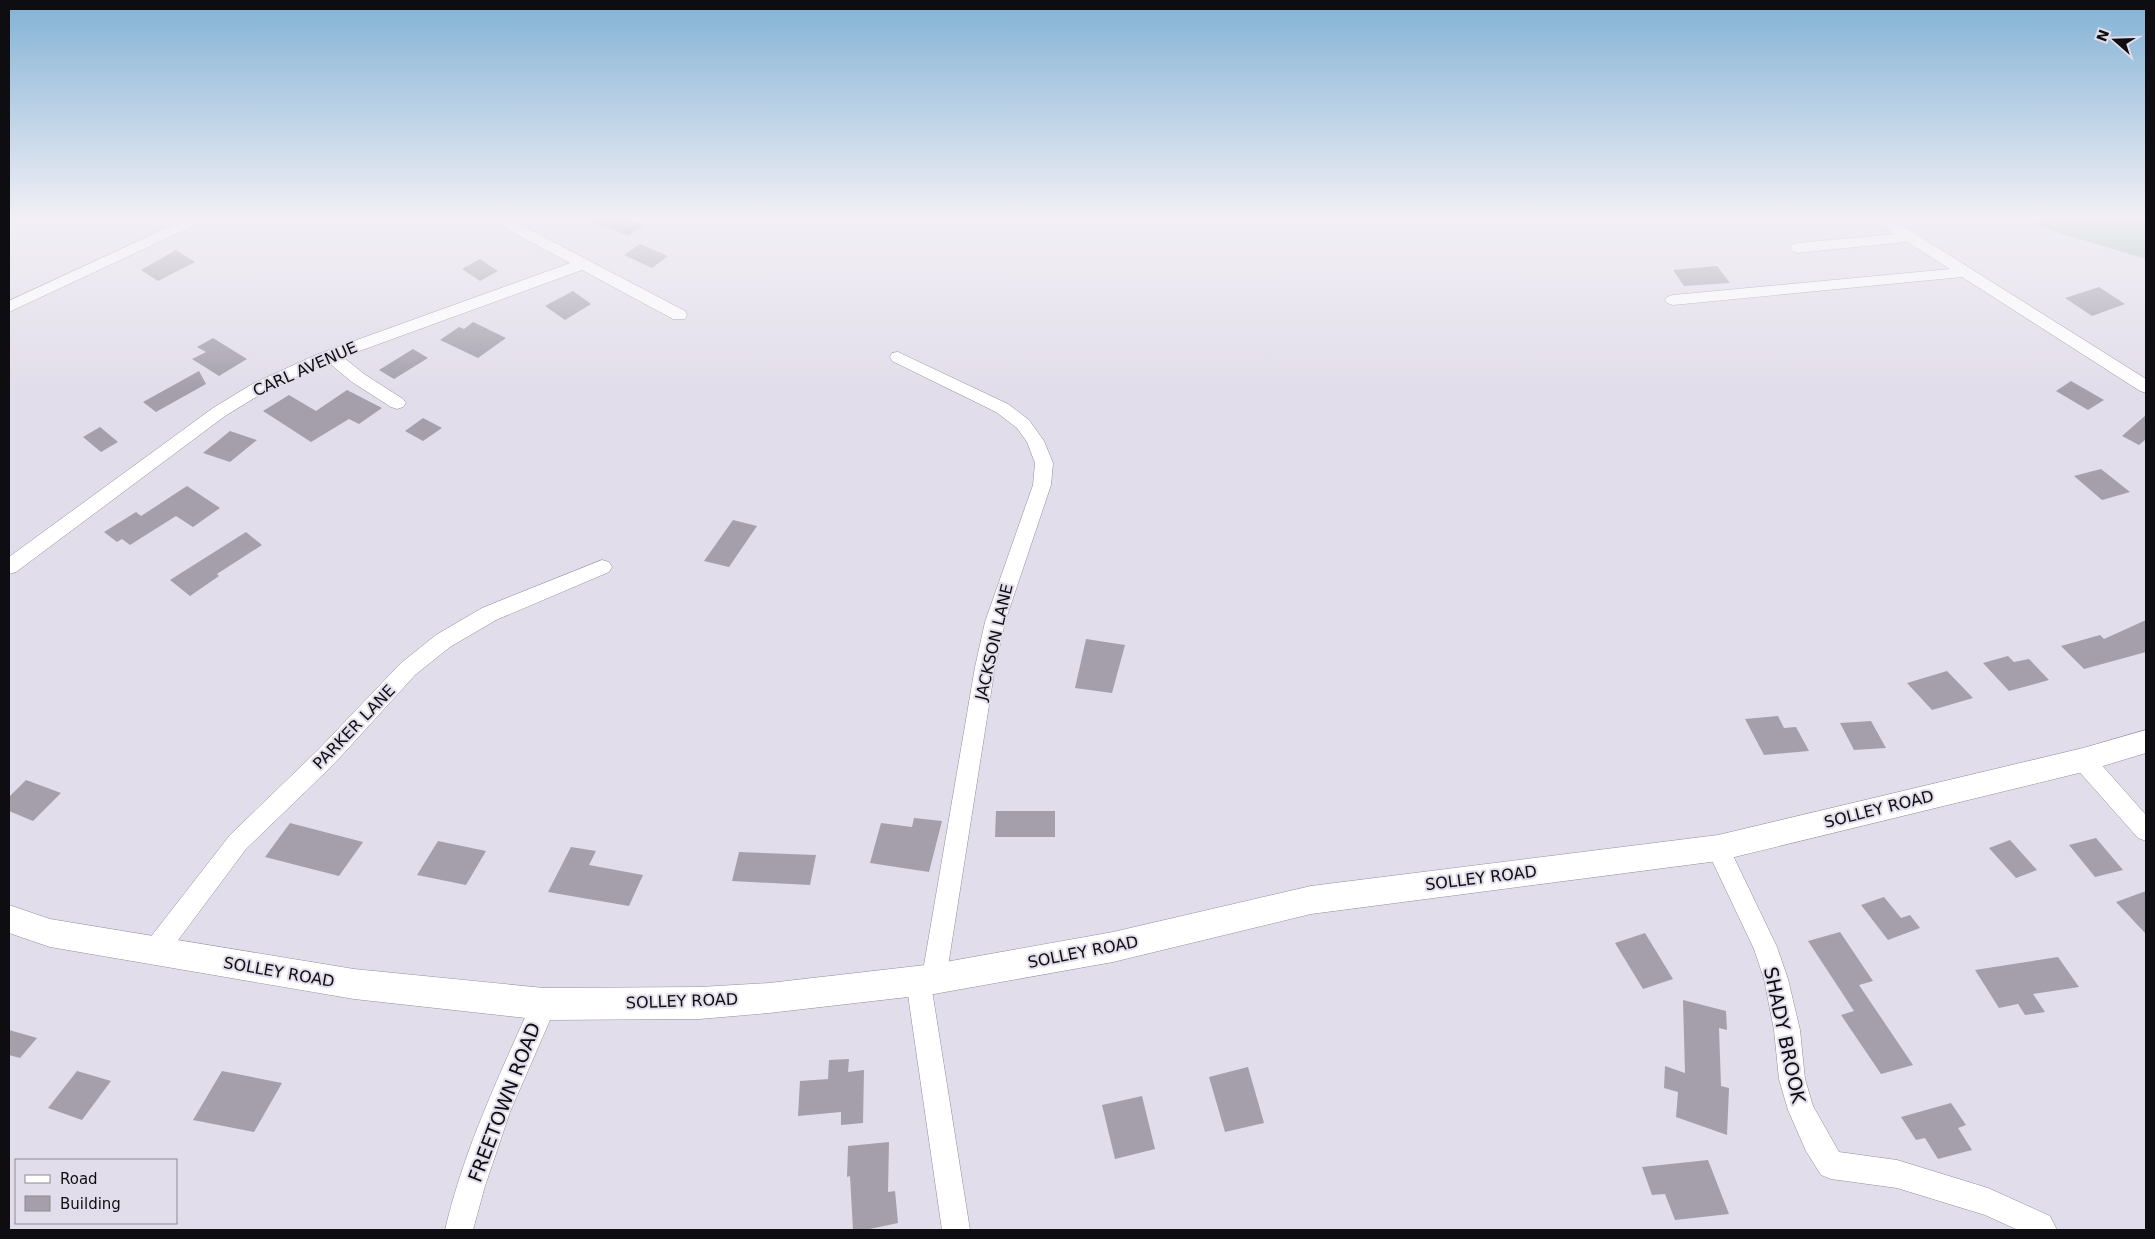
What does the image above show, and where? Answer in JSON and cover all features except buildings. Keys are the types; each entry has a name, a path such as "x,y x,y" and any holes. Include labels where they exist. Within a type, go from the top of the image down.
{"main road":[{"name":"SOLLEY ROAD","path":"11,923 50,933 354,984 544,1004 700,1003 926,980 1113,947 1311,900 1718,848 2083,760 2146,741"}],"street":[{"path":"9,307 78,275"},
{"name":"CARL AVENUE","path":"9,567 219,412 260,387 331,356 554,275"},
{"path":"604,275 679,316"},
{"path":"1673,300 1936,275"},
{"path":"1969,275 2146,387"},
{"path":"331,356 358,378 397,403"},
{"name":"JACKSON LANE","path":"898,357 1002,408 1023,424 1035,441 1044,463 1042,485 995,622 926,980 956,1230"},
{"name":"PARKER LANE","path":"155,951 238,842 326,757 408,669 443,641 489,614 602,566"},
{"path":"2083,760 2146,830"},
{"name":"SHADY BROOK","path":"1718,848 1765,947 1778,988 1787,1030 1792,1079 1801,1110 1816,1141 1832,1164 1897,1174 1988,1202 2040,1226 2043,1230"},
{"name":"FREETOWN ROAD","path":"459,1230 471,1186 497,1110 544,1004"}]}
